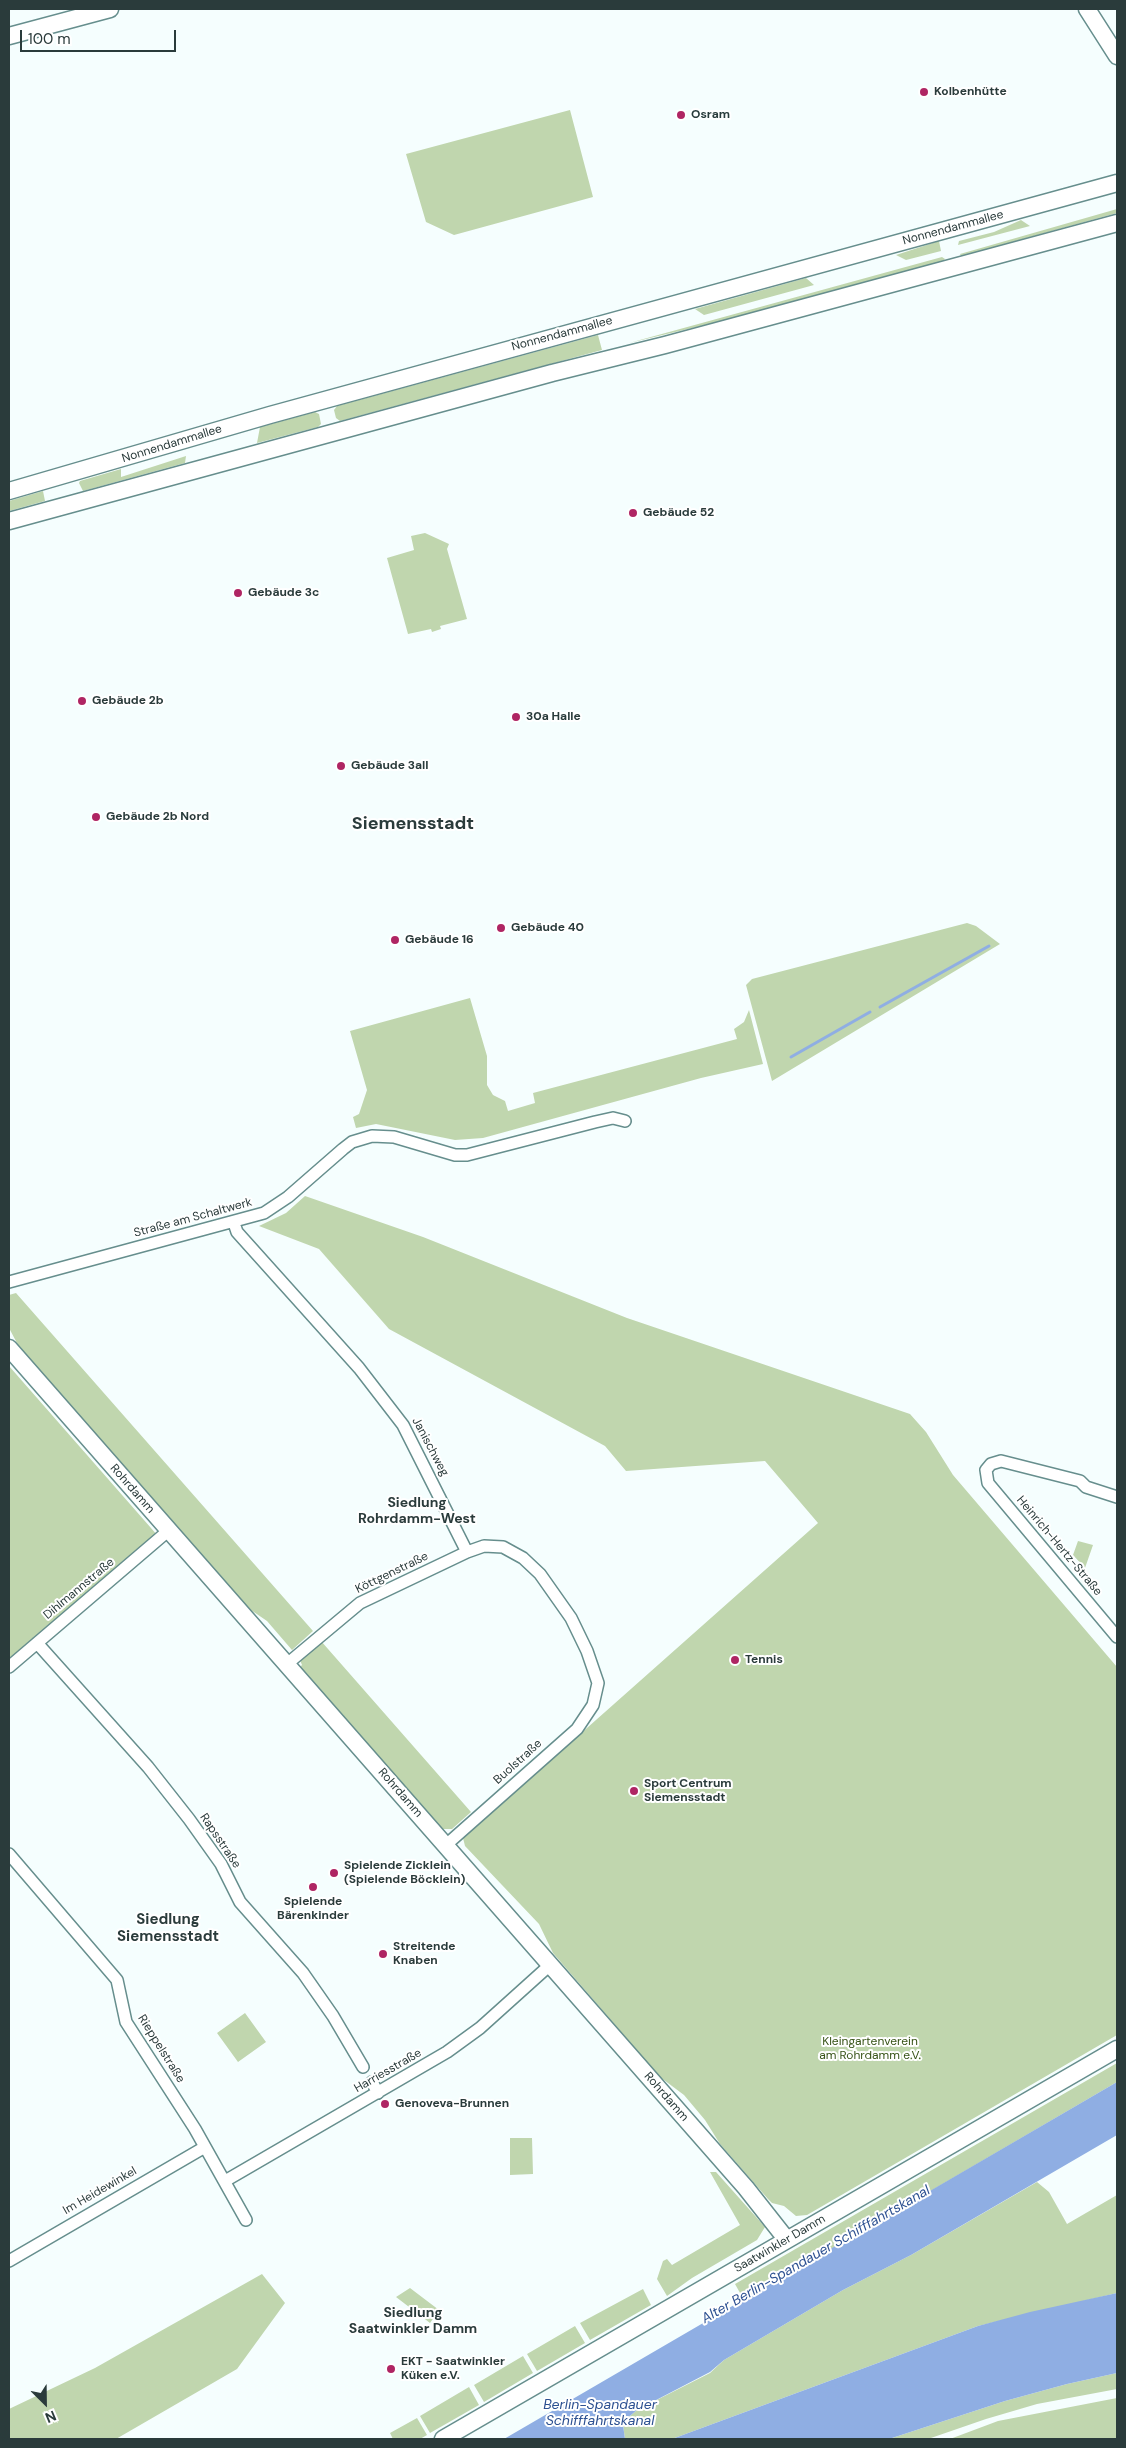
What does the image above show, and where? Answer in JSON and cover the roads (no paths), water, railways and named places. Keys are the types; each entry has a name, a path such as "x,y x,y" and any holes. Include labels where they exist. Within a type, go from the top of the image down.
{"main road":[{"path":"9,36 110,9"},
{"path":"1087,9 1117,56"},
{"name":"Nonnendammallee","path":"9,491 270,415 1117,183"},
{"path":"9,521 552,372 666,345 1117,223"},
{"name":"Rohrdamm","path":"9,1348 746,2188 787,2240"},
{"name":"Saatwinkler Damm","path":"443,2439 1117,2049"}],"street":[{"name":"Straße am Schaltwerk","path":"9,1282 234,1222 274,1207 294,1193 352,1142 372,1136 394,1137 455,1155 467,1155 613,1118 625,1121"},
{"name":"Janischweg","path":"234,1222 237,1232 359,1368 403,1424 467,1552"},
{"name":"Heinrich-Hertz-Straße","path":"1117,1497 1086,1487 1080,1481 1001,1460 991,1464 986,1470 988,1483 1117,1636"},
{"name":"Dihlmannstraße","path":"9,1667 168,1531"},
{"name":"Buolstraße","path":"446,1845 577,1729 589,1713 597,1692 598,1683 587,1651 571,1618 540,1574 524,1558 503,1548 484,1546 467,1552"},
{"name":"Köttgenstraße","path":"287,1664 360,1603 467,1552"},
{"name":"Rapsstraße","path":"37,1643 135,1752 193,1825 221,1864 240,1902 303,1974 333,2016 363,2067"},
{"name":"Rieppelstraße","path":"9,1854 117,1980 126,2022 205,2147 246,2220"},
{"name":"Harriesstraße","path":"225,2181 447,2052 475,2032 550,1966"},
{"path":"372,2082 378,2093"},
{"name":"Im Heidewinkel","path":"9,2261 205,2147"}],"water":[{"name":"Berlin-Spandauer Schifffahrtskanal","path":"1117,2082 1117,2135 911,2255 843,2290 724,2360 710,2372 637,2410 625,2420 623,2425 625,2439 504,2439"},
{"name":"Berlin-Spandauer Schifffahrtskanal","path":"1117,2293 1117,2373 1005,2401 889,2439 672,2439 978,2326 1030,2312"}],"waterway":[{"path":"880,1007 989,946"},
{"path":"791,1057 870,1012"}],"place":[{"name":"Kolbenhütte","path":"924,92"},
{"name":"Osram","path":"681,115"},
{"name":"Gebäude 52","path":"633,513"},
{"name":"Gebäude 3c","path":"238,593"},
{"name":"Gebäude 2b","path":"82,701"},
{"name":"30a Halle","path":"516,717"},
{"name":"Gebäude 3aII","path":"341,766"},
{"name":"Gebäude 2b Nord","path":"96,817"},
{"name":"Gebäude 40","path":"501,928"},
{"name":"Gebäude 16","path":"395,940"},
{"name":"Tennis","path":"735,1660"},
{"name":"Sport Centrum Siemensstadt","path":"634,1791"},
{"name":"Spielende Zicklein (Spielende Böcklein)","path":"334,1873"},
{"name":"Spielende Bärenkinder","path":"313,1887"},
{"name":"Streitende Knaben","path":"383,1954"},
{"name":"Genoveva-Brunnen","path":"385,2104"},
{"name":"EKT - Saatwinkler Küken e.V.","path":"391,2369"}],"district":[{"name":"Siemensstadt","path":"413,824"},
{"name":"Siedlung Rohrdamm-West","path":"417,1512"},
{"name":"Siedlung Siemensstadt","path":"168,1928"},
{"name":"Siedlung Saatwinkler Damm","path":"413,2322"}],"park label":[{"name":"Kleingartenverein am Rohrdamm e.V.","path":"870,2049"}],"water label":[{"name":"Alter Berlin-Spandauer Schifffahrtskanal","path":"816,2255"}]}
